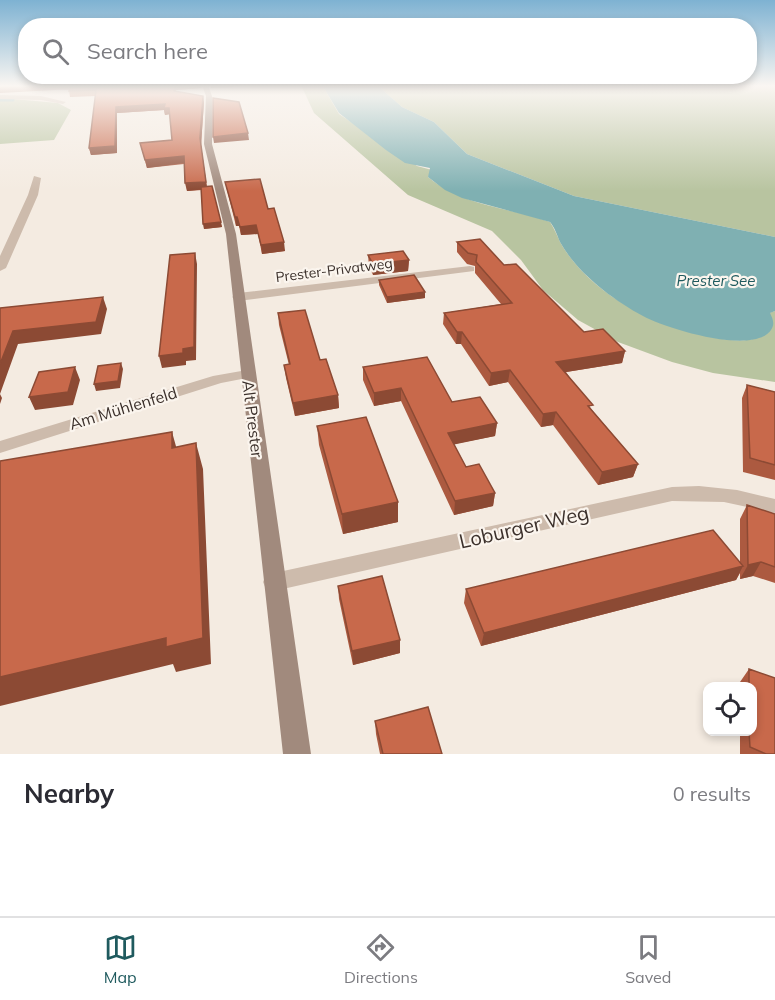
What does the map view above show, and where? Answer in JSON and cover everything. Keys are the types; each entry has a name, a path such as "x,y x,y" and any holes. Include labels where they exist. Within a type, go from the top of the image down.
{"main road":[{"name":"Alt Prester","path":"208,120 208,144 231,234 297,754"}],"street":[{"path":"0,268 29,205 37,178"},
{"name":"Prester-Privatweg","path":"238,297 470,269"},
{"name":"Am Mühlenfeld","path":"0,447 218,379 247,374"},
{"name":"Loburger Weg","path":"274,582 672,494 703,491 775,506"}],"green space":[{"path":"0,120 65,120 54,140 0,144"},
{"path":"322,120 348,120 417,166 432,170 428,177 456,195 550,222 572,260 587,277 624,304 665,324 715,338 747,340 769,332 769,313 775,311 775,382 713,373 672,362 618,342 578,320 543,290 521,260 492,231 408,195"},
{"path":"430,120 775,120 775,237 574,196 467,154"}],"water":[{"name":"Prester See","path":"348,120 430,120 467,154 574,196 775,237 775,311 770,313 772,328 761,337 728,340 688,333 643,316 608,294 586,275 567,253 550,222 462,198 445,190 428,177 430,168 405,163"}],"building":[{"path":"92,120 116,120 115,146 89,148"},
{"path":"170,120 201,120 200,138 206,182 185,183 184,156 145,160 140,143 172,140"},
{"path":"213,120 244,120 248,133 213,137"},
{"path":"260,179 268,209 274,208 284,242 261,245 256,225 240,227 235,217 225,182"},
{"path":"212,186 221,222 203,224 201,187"},
{"path":"480,239 504,265 516,264 584,332 603,329 625,351 556,362 593,405 588,406 638,464 602,472 556,412 543,414 510,370 491,373 462,332 457,332 444,313 512,303 476,262 477,255 468,253 457,242"},
{"path":"403,251 409,260 373,264 368,255"},
{"path":"195,253 194,347 183,349 183,353 159,356 170,255"},
{"path":"414,275 425,292 387,297 379,280"},
{"path":"103,297 96,322 13,331 0,364 0,308"},
{"path":"305,310 320,360 326,359 338,395 293,403 284,365 290,364 278,313"},
{"path":"427,357 452,402 480,397 497,423 448,433 466,467 479,464 495,493 455,501 401,388 374,393 363,367"},
{"path":"121,363 118,381 94,384 98,366"},
{"path":"75,367 68,392 29,397 39,372"},
{"path":"747,385 775,392 775,465 750,458"},
{"path":"366,417 398,502 342,514 317,426"},
{"path":"172,432 172,448 196,443 203,638 166,647 166,638 0,677 0,461"},
{"path":"747,505 775,514 775,567 761,562 748,565"},
{"path":"713,530 743,566 484,633 466,589"},
{"path":"382,576 400,640 352,651 338,586"},
{"path":"749,669 775,678 775,754 766,754 750,747 749,736 757,736 757,682 749,682"},
{"path":"428,707 442,754 383,754 375,721"}]}
